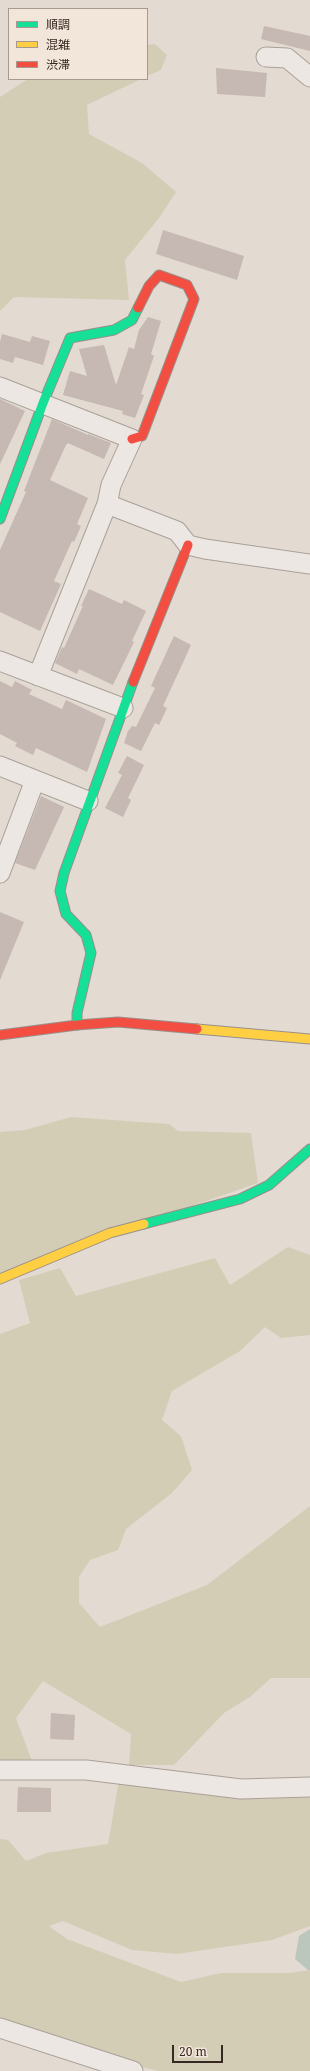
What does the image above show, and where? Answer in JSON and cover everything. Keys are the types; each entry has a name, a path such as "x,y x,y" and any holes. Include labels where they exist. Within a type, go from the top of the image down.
{"street":[{"path":"266,58 287,58 310,77"},
{"path":"0,387 43,403 132,439 142,436 194,299 187,286 159,275 148,286 132,320 114,330 70,338 43,403 0,519"},
{"path":"38,676 107,504 112,485 132,439"},
{"path":"107,504 177,531 188,544 205,549 310,564"},
{"path":"77,1025 76,1013 91,953 86,935 66,914 60,891 64,873 88,801 123,708 188,544"},
{"path":"0,661 123,708"},
{"path":"0,766 88,801"},
{"path":"0,873 4,848 35,780"},
{"path":"0,1035 77,1025 118,1022 310,1039"},
{"path":"0,1280 110,1233 240,1199 269,1185 310,1148"},
{"path":"0,1770 86,1770 242,1789 310,1787"},
{"path":"0,2028 133,2071"}],"shaded area":[{"path":"155,44 167,55 161,70 148,76 148,45"},
{"path":"26,80 139,80 87,105 89,134 142,163 176,192 159,218 125,260 129,300 14,297 0,311 0,97"},
{"path":"71,1117 169,1124 178,1131 251,1133 258,1183 0,1273 0,1132 25,1130"},
{"path":"288,1247 310,1255 310,1335 281,1338 265,1327 240,1351 172,1391 162,1420 181,1436 192,1470 172,1493 126,1529 118,1550 90,1560 79,1577 79,1603 100,1627 207,1585 310,1506 310,1678 271,1678 250,1697 224,1713 174,1765 129,1765 131,1734 43,1681 16,1718 32,1761 0,1763 0,1334 30,1323 19,1280 60,1268 76,1296 215,1258 230,1285"},
{"path":"119,1780 239,1799 310,1797 310,1926 272,1940 177,1954 132,1950 63,1921 49,1926 67,1939 181,1982 221,1973 289,1973 310,1970 310,2071 158,2071 134,2065 0,2023 0,1839 8,1840 26,1861 46,1853 108,1844"},
{"path":"310,1929 310,1970 308,1970 295,1959 299,1936"}],"building":[{"path":"264,26 310,36 310,51 261,39"},
{"path":"216,68 267,73 265,97 217,94"},
{"path":"163,230 244,256 237,280 156,254"},
{"path":"148,317 161,321 151,354 154,356 141,394 144,395 135,418 122,414 123,411 63,395 70,371 87,376 79,349 104,345 116,385 129,347 134,349 139,330"},
{"path":"2,334 30,342 32,336 50,341 43,365 15,357 13,363 0,359 0,342"},
{"path":"0,399 25,411 0,464"},
{"path":"52,419 88,435 111,443 104,459 68,443 50,480 88,498 77,524 81,526 74,542 72,541 54,581 61,584 40,631 0,612 0,550 26,492 24,491"},
{"path":"89,589 122,604 124,600 146,611 132,641 134,642 113,685 79,669 77,674 55,663 62,647 64,648"},
{"path":"174,636 191,645 163,706 167,708 159,725 155,723 141,751 124,743 128,731 132,726 136,727 155,688 151,686"},
{"path":"0,681 12,687 15,681 32,690 29,694 62,709 66,700 106,719 87,772 36,748 33,755 15,746 17,743 0,734"},
{"path":"127,756 144,765 128,798 131,800 123,817 105,808 122,775 118,773"},
{"path":"41,796 64,807 35,870 15,863"},
{"path":"0,912 24,922 0,980"},
{"path":"51,1713 75,1715 74,1740 50,1739"},
{"path":"18,1787 51,1788 51,1812 17,1812"}],"traffic: fast":[{"path":"0,519 43,403 70,338 114,330 132,320 138,308"},
{"path":"77,1025 77,1013 91,953 86,935 66,914 60,891 64,873 133,682"},
{"path":"144,1224 240,1199 269,1185 310,1149"}],"traffic: slow":[{"path":"197,1029 310,1039"},
{"path":"0,1279 110,1233 144,1224"}],"traffic: jam":[{"path":"132,439 142,436 194,299 187,285 159,275 149,286 138,308"},
{"path":"133,682 188,545"},
{"path":"0,1035 77,1025 118,1022 197,1029"}]}
